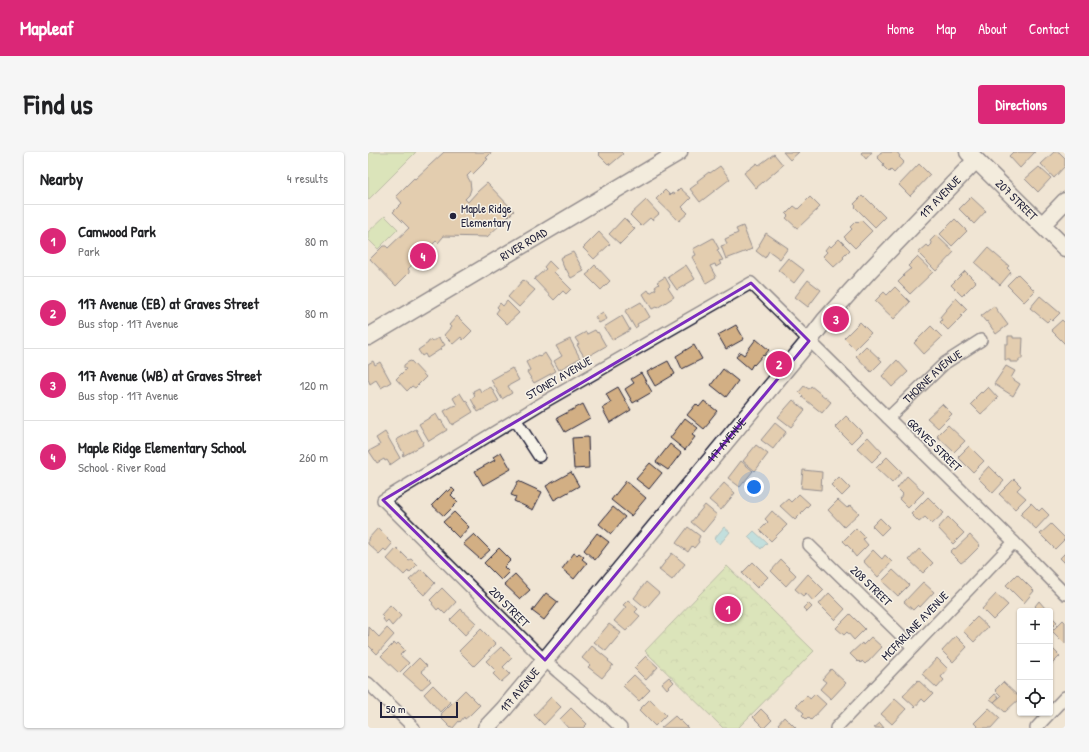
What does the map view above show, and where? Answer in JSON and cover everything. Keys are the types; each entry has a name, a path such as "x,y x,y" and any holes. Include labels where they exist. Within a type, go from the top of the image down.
{"street":[{"name":"RIVER ROAD","path":"368,337 679,152"},
{"name":"207 STREET","path":"972,156 1065,248"},
{"name":"117 AVENUE","path":"486,728 545,660 825,320 972,156"},
{"path":"1042,225 1065,201"},
{"name":"GRAVES STREET","path":"750,283 1065,594"},
{"name":"STONEY AVENUE","path":"383,500 515,419 750,283"},
{"name":"THORNE AVENUE","path":"888,418 945,363 981,340"},
{"path":"515,419 539,456"},
{"name":"209 STREET","path":"383,500 545,660 621,728"},
{"name":"MCFARLANE AVENUE","path":"836,728 1014,542"},
{"name":"208 STREET","path":"810,545 913,647"},
{"path":"368,683 414,728"},
{"path":"1036,728 1065,697"}],"highlighted area":[{"path":"751,283 809,341 545,660 383,500"}],"green space":[{"path":"368,152 416,152 368,200"},
{"path":"385,216 398,229 378,249 368,239 368,232"},
{"path":"727,566 814,651 738,728 723,728 645,651"}],"water":[{"path":"724,527 730,532 720,544 714,539"},
{"path":"754,531 767,543 761,549 748,537"}],"building":[{"name":"Maple Ridge Elementary","path":"444,152 492,152 486,158 488,159 473,174 471,172 467,176 470,181 471,189 469,195 465,199 468,202 487,183 514,211 505,222 503,222 487,237 442,236 443,237 438,243 436,241 408,269 409,273 396,286 370,259 383,246 388,248 409,228 393,212 402,203 396,196"},
{"path":"598,152 621,152 623,154 610,165 599,155 600,154"},
{"path":"783,152 799,152 790,160"},
{"path":"872,152 866,159 861,153"},
{"path":"881,152 897,152 900,156 899,157 904,162 894,173 891,170 889,172 877,157"},
{"path":"1013,152 1035,152 1020,168 1009,156"},
{"path":"1054,152 1059,152 1065,158 1065,166 1054,178 1041,164"},
{"path":"774,154 783,165 756,188 744,173 757,163 759,165"},
{"path":"919,164 930,175 910,196 899,185"},
{"path":"720,166 730,179 700,202 690,189 698,183 697,181"},
{"path":"1039,167 1051,178 1038,192 1025,179"},
{"path":"680,188 691,198 682,207 688,213 679,221 656,199 665,190 670,195 672,193 674,194"},
{"path":"862,196 864,198 865,197 885,217 875,227 855,207 856,206 854,204"},
{"path":"810,197 820,207 797,228 786,218 788,216 786,214 794,206 798,209"},
{"path":"971,197 986,211 974,224 959,209"},
{"path":"646,200 659,214 652,220 650,218 641,226 630,215"},
{"path":"624,218 635,229 620,244 609,234"},
{"path":"955,219 967,231 952,246 940,234"},
{"path":"861,220 872,231 855,248 844,237 852,229 850,227 856,221 858,223"},
{"path":"743,226 752,249 726,259 721,246 727,244 725,239 738,233 736,229"},
{"path":"599,232 610,244 594,259 583,248"},
{"path":"766,233 788,248 780,259 769,251 765,258 756,251"},
{"path":"936,235 954,252 936,271 918,253 927,245 929,247 932,244 930,241"},
{"path":"713,238 719,249 717,250 723,260 719,261 721,264 716,267 715,264 710,266 716,277 706,283 692,257 696,255 693,249"},
{"path":"839,239 850,250 834,267 823,256 827,252 825,250 829,245 831,247"},
{"path":"988,248 1009,266 1007,268 1011,272 1000,285 975,263"},
{"path":"573,252 584,271 571,278 566,269 565,270 560,258"},
{"path":"917,257 933,272 910,294 898,282 904,276 903,275 911,269 908,266"},
{"path":"788,258 804,270 794,283 778,270"},
{"path":"549,261 557,269 554,272 571,289 566,294 563,291 554,300 534,279 546,269 544,267"},
{"path":"595,265 610,281 601,290 586,275"},
{"path":"686,265 695,279 677,290 668,277"},
{"path":"965,271 976,282 962,296 951,285"},
{"path":"1018,274 1035,291 1024,302 1007,285"},
{"path":"665,277 670,286 668,288 674,297 657,308 652,309 643,294 648,290 650,293 656,289 655,287 659,284 657,282"},
{"path":"523,280 535,290 519,307 508,297"},
{"path":"808,280 821,290 808,307 795,297"},
{"path":"895,287 910,302 894,319 875,301 884,292 887,295"},
{"path":"1040,296 1060,313 1052,321 1050,319 1047,322 1030,308"},
{"path":"956,298 967,309 948,330 940,322 942,320 940,317"},
{"path":"507,301 519,313 507,324 496,313 499,309 497,307 500,303 503,306"},
{"path":"641,302 650,317 637,324 638,326 635,328 625,311"},
{"path":"994,306 1008,325 996,334 987,321 986,322 981,316"},
{"path":"603,312 607,319 599,323 595,317"},
{"path":"457,316 472,331 463,340 461,337 453,344 444,335 451,327 449,325"},
{"path":"622,316 630,330 612,340 604,327"},
{"path":"1062,320 1065,323 1065,344 1051,330"},
{"path":"860,322 871,333 855,349 844,338"},
{"path":"736,325 744,339 726,349 718,335"},
{"path":"931,326 942,337 924,354 914,343"},
{"path":"595,330 597,333 598,332 606,346 585,358 577,345 579,344 575,338 586,332 587,334"},
{"path":"1008,336 1013,336 1013,338 1023,338 1022,359 1019,359 1019,362 1010,362 1010,360 1005,360 1005,344 1008,344"},
{"path":"439,338 445,345 427,358 425,354 422,356 418,350 431,340 432,341"},
{"path":"570,339 580,358 559,370 554,361 562,356 556,346"},
{"path":"756,339 769,350 754,365 753,364 750,369 736,357 740,352 744,355"},
{"path":"694,345 702,359 682,369 676,356"},
{"path":"866,346 882,361 871,372 856,356"},
{"path":"545,353 556,371 534,383 527,372 530,370 526,362 538,355 540,357"},
{"path":"897,360 908,372 892,387 882,376"},
{"path":"373,361 375,365 380,362 391,382 381,388 376,380 370,384 368,379 368,364"},
{"path":"411,361 426,377 415,388 412,386 407,391 396,379 406,369 404,368 404,365"},
{"path":"668,361 675,374 655,386 647,372"},
{"path":"1006,366 1015,371 1011,378 1020,384 1013,396 994,384"},
{"path":"512,368 519,380 508,386 512,393 502,399 491,380"},
{"path":"723,369 738,381 726,397 711,385"},
{"path":"641,373 652,392 633,403 625,389 634,383 631,379"},
{"path":"804,386 809,389 811,386 831,402 822,413 802,397 803,396 799,392"},
{"path":"491,387 499,401 478,412 471,399 475,396 473,391 479,388 481,392"},
{"path":"618,387 631,410 610,423 602,408 611,403 606,394"},
{"path":"988,387 998,398 981,414 971,404 981,392 982,393"},
{"path":"460,393 473,412 452,425 444,411 457,405 453,398"},
{"path":"793,400 805,410 791,427 778,417"},
{"path":"704,401 717,411 704,429 687,415 696,404 699,407"},
{"path":"583,404 590,418 565,432 557,418"},
{"path":"942,404 952,414 938,428 927,418"},
{"path":"436,414 447,430 429,441 419,424"},
{"path":"846,416 862,432 851,443 835,427"},
{"path":"685,418 698,428 692,435 695,437 685,450 670,438"},
{"path":"775,423 786,432 773,449 761,440"},
{"path":"948,425 965,441 954,452 937,436"},
{"path":"416,429 423,442 423,445 403,456 402,455 404,454 396,440"},
{"path":"385,432 400,458 390,465 387,460 385,461 384,459 377,463 369,451 380,445 376,438"},
{"path":"588,437 589,468 574,469 572,438"},
{"path":"868,437 882,452 872,462 857,448"},
{"path":"670,444 681,453 668,470 656,462"},
{"path":"756,445 768,454 755,471 743,461"},
{"path":"969,446 984,461 973,472 958,457"},
{"path":"501,452 511,469 483,485 475,471 495,460 493,457"},
{"path":"887,457 902,472 892,483 876,468"},
{"path":"741,461 753,471 740,487 728,478"},
{"path":"650,463 662,473 649,489 636,479"},
{"path":"989,466 1004,481 993,493 978,478"},
{"path":"803,470 822,472 821,490 801,488"},
{"path":"571,472 579,486 554,500 546,486"},
{"path":"907,476 924,492 908,508 899,499 903,494 897,488"},
{"path":"839,477 850,488 842,496 831,485"},
{"path":"1014,479 1021,486 1017,490 1026,498 1015,509 999,494"},
{"path":"518,481 542,492 533,510 514,501 516,497 511,495"},
{"path":"626,481 646,498 631,516 611,500"},
{"path":"724,483 735,493 721,510 709,500"},
{"path":"452,488 455,491 451,495 458,502 444,516 432,505 447,490 448,492"},
{"path":"799,494 810,504 795,520 780,506 788,499 791,502"},
{"path":"928,497 944,513 932,524 925,517 919,522 911,514"},
{"path":"838,500 847,508 850,505 859,513 844,527 828,510"},
{"path":"1031,503 1039,511 1042,508 1049,515 1036,529 1020,514"},
{"path":"705,505 717,515 703,532 691,522"},
{"path":"613,507 625,517 611,534 599,524"},
{"path":"772,511 787,525 771,541 760,530 768,522 765,519"},
{"path":"454,512 469,527 459,538 443,522"},
{"path":"948,517 964,533 953,544 938,528"},
{"path":"880,518 889,527 881,535 872,526"},
{"path":"1051,524 1065,538 1055,549 1040,534"},
{"path":"688,527 700,536 698,540 699,542 694,548 692,546 688,552 676,543"},
{"path":"378,528 392,544 386,551 384,549 379,554 368,544 368,539"},
{"path":"856,528 865,537 863,539 868,545 856,557 852,552 853,551 843,541"},
{"path":"597,533 609,542 595,560 584,550"},
{"path":"474,534 490,550 480,559 463,544"},
{"path":"970,535 980,546 961,563 950,552"},
{"path":"397,548 409,560 411,559 417,565 409,573 408,571 404,575 387,559"},
{"path":"499,548 511,560 504,567 509,572 501,580 484,563"},
{"path":"919,549 933,563 923,573 909,560"},
{"path":"873,550 882,559 885,555 892,562 878,577 863,561"},
{"path":"574,553 577,555 579,553 584,557 582,559 587,563 574,579 562,569"},
{"path":"672,553 685,564 672,580 659,570"},
{"path":"1065,553 1065,563 1060,558"},
{"path":"781,560 796,575 786,586 771,571"},
{"path":"753,562 768,577 757,588 742,573"},
{"path":"421,569 435,583 424,595 409,580"},
{"path":"893,570 909,585 898,596 882,581"},
{"path":"515,574 530,590 520,599 504,584"},
{"path":"808,574 824,590 813,601 806,593 803,596 795,589"},
{"path":"1017,574 1034,591 1024,603 1006,585"},
{"path":"646,582 659,593 646,608 634,598"},
{"path":"923,582 934,592 920,607 918,605 913,610 904,602"},
{"path":"442,588 456,602 445,614 439,608 437,610 430,600"},
{"path":"546,593 558,602 544,620 532,611"},
{"path":"829,593 845,609 835,620 819,604"},
{"path":"996,594 1008,605 993,620 982,609"},
{"path":"628,600 638,609 635,612 640,616 626,631 614,621 626,607 623,605"},
{"path":"1039,601 1045,608 1035,608"},
{"path":"808,603 812,607 807,612 803,608"},
{"path":"390,605 401,616 392,626 388,621 386,623 381,615"},
{"path":"461,609 476,623 465,635 450,620"},
{"path":"850,614 865,629 854,640 847,632 844,635 836,628"},
{"path":"977,617 988,627 974,642 963,631"},
{"path":"1053,618 1057,622 1053,626"},
{"path":"1063,620 1065,622 1065,644 1053,632 1053,630"},
{"path":"609,624 621,633 606,651 594,642"},
{"path":"369,627 379,637 387,628 394,635 377,654 368,645"},
{"path":"481,629 496,644 474,666 459,651"},
{"path":"956,636 967,647 953,662 942,651"},
{"path":"871,637 882,647 865,664 862,661 861,663 859,661 858,662 850,654"},
{"path":"394,643 396,645 398,643 405,650 400,655 409,663 399,673 381,656"},
{"path":"592,646 613,665 602,678 588,667 590,665 582,658"},
{"path":"501,647 512,658 503,667 510,674 501,682 493,674 496,671 486,661"},
{"path":"1053,649 1060,656 1053,663"},
{"path":"646,656 658,667 646,680 634,668"},
{"path":"419,658 427,666 421,671 431,681 421,690 403,674"},
{"path":"937,658 948,669 941,677 944,680 937,688 922,674"},
{"path":"831,669 846,683 831,699 820,689 826,682 822,679"},
{"path":"634,675 650,690 639,701 623,686"},
{"path":"669,677 674,682 667,689 662,683"},
{"path":"918,680 933,694 925,702 922,699 915,707 903,696"},
{"path":"1003,682 1017,695 1017,701 1005,712 994,702 1001,696 995,690"},
{"path":"433,685 450,702 440,712 424,694"},
{"path":"465,690 480,705 465,719 464,717 453,728 451,728 440,717 442,715 441,714"},
{"path":"815,694 826,704 811,720 808,717 806,719 802,715 804,713 796,706 807,695 810,699"},
{"path":"995,694 999,697 994,702 990,699"},
{"path":"551,697 561,707 544,725 534,715"},
{"path":"650,699 666,715 655,726 639,710"},
{"path":"895,699 906,709 892,724 881,714"},
{"path":"571,708 587,724 583,728 568,728 560,719"},
{"path":"989,708 1000,718 991,728 979,728 974,723"},
{"path":"761,709 772,720 764,728 753,717"},
{"path":"675,716 688,728 661,728"},
{"path":"784,717 796,728 782,728 778,724"},
{"path":"880,723 884,728 874,728"}],"place":[{"name":"Maple Ridge Elementary","path":"453,216"},
{"name":"Maple Ridge Elementary School","path":"423,256"},
{"name":"117 Avenue (WB) at Graves Street","path":"836,319"},
{"name":"117 Avenue (EB) at Graves Street","path":"779,364"},
{"name":"Camwood Park","path":"728,609"}]}
